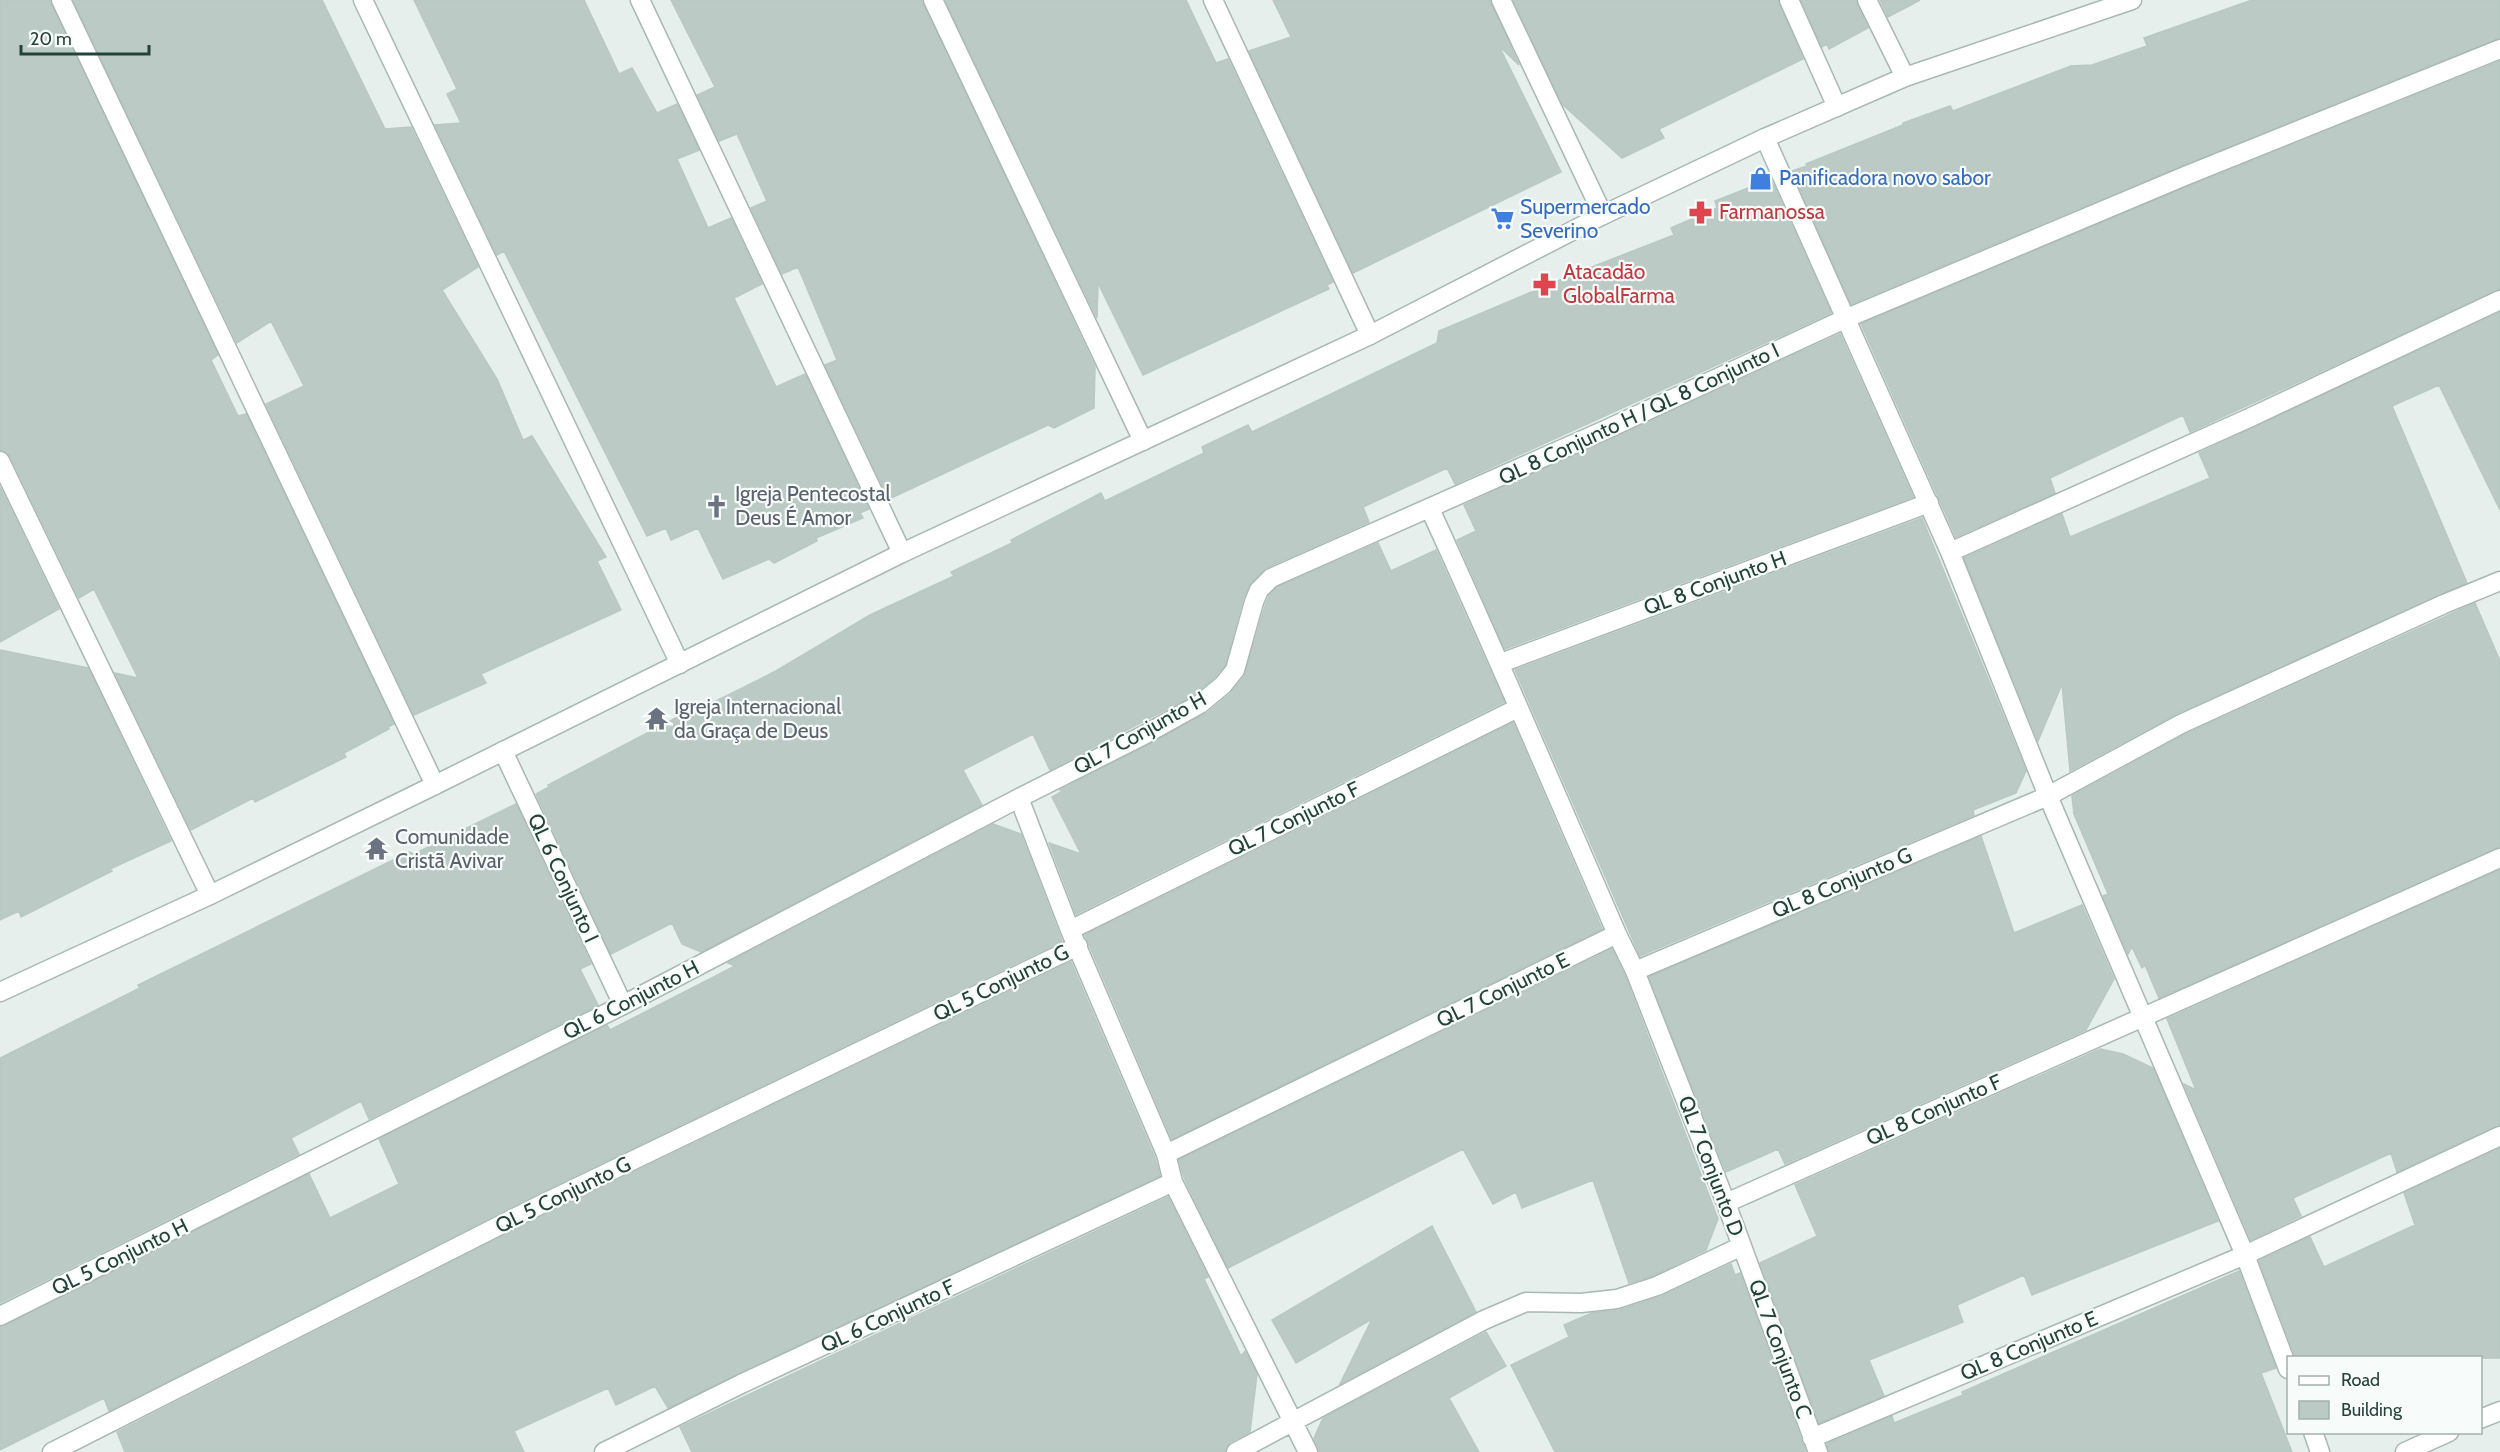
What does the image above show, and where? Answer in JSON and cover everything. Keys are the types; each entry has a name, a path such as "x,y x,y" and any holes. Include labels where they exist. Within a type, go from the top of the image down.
{"street":[{"path":"61,0 435,785"},
{"path":"363,0 680,664"},
{"path":"640,0 902,553"},
{"path":"933,0 1143,441"},
{"path":"1213,0 1370,335"},
{"path":"1501,0 1603,214"},
{"path":"1789,0 1837,107"},
{"path":"1867,0 1905,77"},
{"path":"0,992 210,895 902,553 1370,335 1603,214 1765,138 1905,77 2132,0"},
{"name":"QL 8 Conjunto H / QL 8 Conjunto I","path":"1430,509 1847,318 2185,176 2500,49"},
{"path":"1765,138 1950,552 2048,796 2245,1255 2287,1364"},
{"path":"1950,552 2249,418 2500,300"},
{"path":"0,461 210,895"},
{"name":"QL 8 Conjunto H","path":"1501,663 1929,503"},
{"path":"1430,509 1501,663 1518,708 1617,934"},
{"name":"QL 7 Conjunto H","path":"1019,798 1146,734 1200,704 1223,686 1235,670 1259,590 1271,578 1430,509"},
{"name":"QL 8 Conjunto G","path":"1635,971 2048,796 2181,724 2500,580"},
{"name":"QL 7 Conjunto F","path":"1074,938 1518,708"},
{"name":"QL 6 Conjunto I","path":"503,751 623,1005"},
{"path":"1019,798 1074,938 1166,1154 1173,1182 1308,1452"},
{"name":"QL 6 Conjunto H","path":"240,1197 623,1005 1019,798"},
{"name":"QL 8 Conjunto F","path":"1726,1203 2500,858"},
{"name":"QL 7 Conjunto D","path":"1236,1452 1484,1320 1526,1302 1581,1302 1617,1299 1658,1286 1742,1246 1635,971 1617,934"},
{"name":"QL 7 Conjunto E","path":"1166,1154 1617,934"},
{"name":"QL 5 Conjunto G","path":"52,1452 1074,938"},
{"name":"QL 8 Conjunto E","path":"1815,1445 2245,1255 2500,1136"},
{"name":"QL 6 Conjunto F","path":"604,1452 752,1379 1173,1182"},
{"name":"QL 5 Conjunto H","path":"0,1316 240,1197"},
{"name":"QL 7 Conjunto C","path":"1742,1246 1815,1445"},
{"path":"2482,1419 2500,1410"},
{"path":"2314,1434 2320,1452"},
{"path":"2404,1452 2444,1434"}],"building":[{"path":"0,0 50,0 218,355 211,360 238,416 246,414 394,724 388,727 389,729 344,753 346,757 255,802 253,798 191,830 115,673 138,678 94,589 79,598 10,456 0,450"},
{"path":"73,0 322,0 385,129 411,127 478,267 442,290 497,379 523,440 532,436 606,557 597,561 621,610 481,674 486,683 414,715 266,404 304,386 271,321 237,343"},
{"path":"414,0 584,0 619,74 632,68 657,113 677,104 699,150 677,159 708,228 731,218 762,284 734,298 776,387 805,374 869,509 860,513 863,518 816,538 817,541 774,563 769,559 723,579 698,528 671,540 666,528 647,536 504,251 497,255 435,125 461,123 447,94 457,89"},
{"path":"671,0 922,0 1095,367 1094,408 1054,428 1048,425 889,499 825,365 837,360 798,267 782,274 751,208 767,201 737,134 719,141 697,95 715,87"},
{"path":"945,0 1186,0 1216,63 1228,59 1333,282 1327,285 1329,289 1143,375 1098,283 1097,318"},
{"path":"1273,0 1490,0 1519,65 1499,46 1561,172 1353,273 1249,51 1291,37"},
{"path":"1513,0 1778,0 1803,59 1659,129 1664,138 1622,158 1563,105"},
{"path":"1801,0 1856,0 1868,28 1829,49 1827,44 1822,47"},
{"path":"1880,0 1920,0 1888,17"},
{"path":"2252,0 2500,0 2500,38 2181,166 1851,304 1792,171 1903,125 1903,123 1950,106 1953,111 2071,66 2092,65 2147,46 2144,38"},
{"path":"2500,61 2500,289 2190,432 2183,415 2050,478 2055,493 1956,537 1861,324 2189,186"},
{"path":"1771,179 1831,313 1455,484 1447,468 1363,507 1369,522 1266,568 1251,582 1243,599 1225,665 1194,695 1050,770 1033,734 963,770 982,805 701,952 682,944 672,923 611,954 536,794 549,787 548,785 687,712 688,715 776,671 870,615 954,576 951,572 1012,543 1011,540 1101,493 1105,501 1204,453 1202,447 1248,425 1252,432 1437,343 1439,331 1674,235 1671,228 1717,208 1715,201"},
{"path":"2500,312 2500,510 2439,385 2392,406 2467,583 2176,714 2070,771 2062,684 2038,741 1964,558 2062,514 2070,537 2210,478 2199,453"},
{"path":"1840,334 1913,497 1505,649 1457,540 1476,531 1464,505"},
{"path":"0,487 59,609 0,642"},
{"path":"1922,518 2026,771 2016,793 1973,810 1974,815 1640,956 1515,670"},
{"path":"1378,543 1391,571 1436,550 1504,702 1076,914 1049,843 1081,854 1052,797 1061,792 1060,790 1207,713 1230,694 1244,677 1265,606 1269,596 1277,587"},
{"path":"2475,603 2500,661 2500,847 2159,998 2145,965 2142,968 2132,947 2128,954 2103,896 2108,894 2074,814 2072,796 2186,734"},
{"path":"0,650 88,668 171,841 110,869 112,871 21,917 19,911 0,920"},
{"path":"1513,723 1602,929 1172,1139 1085,935"},
{"path":"516,804 591,964 580,969 598,1005 369,1119 361,1101 291,1138 299,1154 0,1303 0,1058 140,988 138,985 409,852 414,854"},
{"path":"993,824 1021,834 1062,941 535,1195 109,1411 104,1398 0,1450 0,1327 309,1174 330,1218 399,1184 379,1139 607,1025 610,1030 735,966 728,963"},
{"path":"1981,836 2014,933 2082,905 2114,979 2086,1030 1785,1164 1778,1149 1726,1172 1649,977"},
{"path":"2500,870 2500,1125 2397,1172 2391,1153 2293,1198 2301,1216 2251,1240 2184,1084 2196,1090 2167,1019"},
{"path":"1612,949 1625,976 1718,1219 1706,1250 1653,1276 1629,1283 1593,1180 1522,1208 1516,1192 1493,1204 1463,1149 1228,1268 1184,1178 1179,1160"},
{"path":"1071,962 1155,1158 1160,1176 668,1408 655,1386 616,1405 608,1388 514,1431 524,1452 125,1452 117,1432 545,1215"},
{"path":"2100,1049 2123,1054 2153,1068 2218,1221 2032,1295 2024,1275 1957,1305 1963,1322 1869,1360 1884,1396 1819,1423 1760,1263 1817,1236 1795,1185"},
{"path":"2500,1148 2500,1358 2482,1358 2482,1356 2295,1356 2259,1261 2310,1237 2324,1267 2415,1225 2404,1193"},
{"path":"1168,1197 1208,1277 1204,1279 1241,1356 1245,1351 1257,1374 1250,1432 1230,1442 1225,1452 692,1452 680,1427"},
{"path":"1432,1226 1476,1312 1340,1384 1372,1319 1296,1363 1272,1320"},
{"path":"1731,1264 1735,1275 1740,1273 1806,1452 1555,1452 1511,1365 1569,1337 1564,1325 1592,1313 1620,1310 1660,1297"},
{"path":"2239,1271 2276,1368 2261,1373 2292,1452 1829,1452 1827,1444 1892,1416 1894,1423 1963,1395 1962,1392"},
{"path":"1486,1332 1506,1366 1449,1398 1479,1452 1319,1452 1314,1438 1323,1418"}],"place":[{"name":"Panificadora novo sabor","path":"1761,178"},
{"name":"Farmanossa","path":"1701,212"},
{"name":"Supermercado Severino","path":"1502,219"},
{"name":"Atacadão GlobalFarma","path":"1545,284"},
{"name":"Igreja Pentecostal Deus É Amor","path":"717,506"},
{"name":"Igreja Internacional da Graça de Deus","path":"656,719"},
{"name":"Comunidade Cristã Avivar","path":"377,849"}]}
